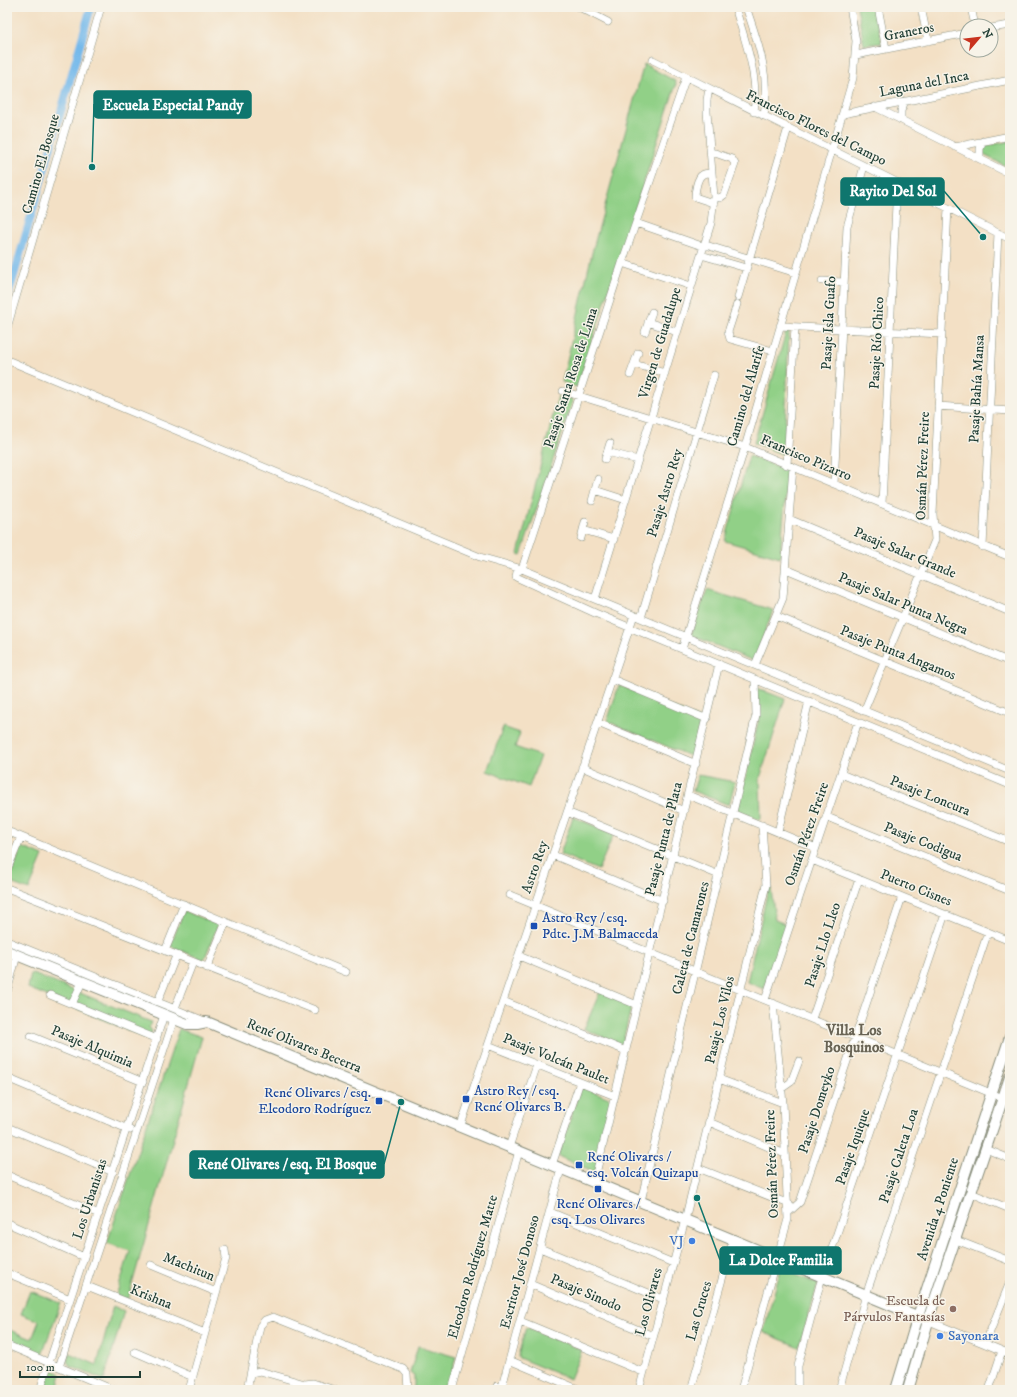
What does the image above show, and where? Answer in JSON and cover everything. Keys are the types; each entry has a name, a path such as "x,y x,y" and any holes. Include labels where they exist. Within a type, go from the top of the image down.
{"street":[{"name":"Camino El Bosque","path":"7,328 100,7"},
{"path":"579,7 608,22"},
{"path":"735,7 754,73 756,92 754,112"},
{"path":"746,7 763,59 766,87 764,116"},
{"name":"Camino del Alarife","path":"682,648 773,351 853,78 856,56 856,34 850,7"},
{"path":"878,7 886,49"},
{"path":"922,7 928,41"},
{"path":"971,7 973,18"},
{"path":"999,26 1010,24"},
{"name":"Graneros","path":"856,56 959,35"},
{"name":"Francisco Flores del Campo","path":"653,60 754,112 1010,239"},
{"name":"Pasaje Santa Rosa de Lima","path":"522,569 622,263 686,77"},
{"name":"Laguna del Inca","path":"842,114 1010,80"},
{"name":"Virgen de Guadalupe","path":"595,599 711,223 714,200 706,100 709,88"},
{"path":"901,120 901,112 905,101"},
{"path":"875,107 1010,174"},
{"path":"773,351 731,340 728,332 788,128"},
{"path":"955,147 1010,136"},
{"path":"980,159 980,149 983,141"},
{"path":"711,154 715,153 732,159 734,164 724,195 710,202 695,197 695,192 702,175 712,173"},
{"name":"Pasaje Isla Guafo","path":"834,484 848,222 864,166"},
{"name":"Pasaje Río Chico","path":"882,504 897,183"},
{"name":"Osmán Pérez Freire","path":"864,711 934,544 933,514 948,208"},
{"path":"636,223 796,273"},
{"name":"Pasaje Bahía Mansa","path":"983,547 998,233"},
{"path":"700,255 746,268"},
{"path":"622,263 691,286"},
{"path":"822,281 844,282"},
{"path":"645,332 652,312"},
{"path":"648,322 677,332"},
{"path":"780,326 942,334"},
{"path":"755,665 783,598 789,519 795,327"},
{"path":"630,375 638,353"},
{"path":"7,360 480,557 522,569 1010,771"},
{"path":"634,364 664,373"},
{"name":"Pasaje Astro Rey","path":"641,618 714,375"},
{"name":"Francisco Pizarro","path":"564,391 744,447 934,527 1010,557"},
{"path":"938,406 1010,411"},
{"path":"610,443 606,455 638,460"},
{"path":"592,501 598,479"},
{"path":"595,490 626,500"},
{"name":"Pasaje Salar Grande","path":"789,519 1010,612"},
{"path":"580,538 585,522"},
{"path":"583,530 614,539"},
{"path":"522,569 517,572 516,577 524,581 630,627 1010,785"},
{"name":"Pasaje Salar Punta Negra","path":"786,569 1010,662"},
{"name":"Astro Rey","path":"460,1128 634,615"},
{"name":"Pasaje Punta Angamos","path":"776,616 1010,713"},
{"name":"Pasaje Punta de Plata","path":"594,1182 649,952 674,856 719,664"},
{"path":"612,679 706,719"},
{"name":"Caleta de Camarones","path":"641,1201 734,814 756,715 755,679"},
{"path":"778,832 809,701"},
{"name":"Osmán Pérez Freire","path":"765,1000 858,722"},
{"path":"598,723 696,764"},
{"path":"582,767 684,810"},
{"name":"Pasaje Loncura","path":"841,774 1010,842"},
{"path":"688,795 816,848"},
{"path":"567,812 719,875"},
{"name":"Pasaje Codigua","path":"826,817 1010,892"},
{"name":"Pasaje Los Vilos","path":"685,1220 766,885 762,825"},
{"path":"7,831 346,972"},
{"path":"7,870 21,837"},
{"path":"552,855 663,901"},
{"name":"Puerto Cisnes","path":"812,860 1010,941"},
{"name":"Pasaje Llo Lleo","path":"812,1019 858,879"},
{"path":"7,888 315,1010"},
{"path":"510,895 1006,1099"},
{"name":"Pasaje Domeyko","path":"789,1208 800,1202 902,897"},
{"path":"165,951 184,904"},
{"name":"Pasaje Iquique","path":"798,1390 798,1366 823,1277 945,914"},
{"path":"207,968 226,922"},
{"name":"Pasaje Caleta Loa","path":"839,1390 866,1295 988,932"},
{"name":"René Olivares Becerra","path":"7,941 350,1079 460,1128 641,1201 1010,1354"},
{"name":"René Olivares Becerra","path":"7,951 191,1025 208,1022"},
{"path":"7,992 17,956"},
{"path":"158,1002 176,956"},
{"path":"519,956 637,1005"},
{"path":"175,1008 193,962"},
{"path":"72,1004 82,982"},
{"path":"50,995 157,1040"},
{"path":"503,1001 626,1051"},
{"name":"Osmán Pérez Freire","path":"741,1390 788,1225 789,1208 783,1103 773,1003"},
{"name":"Los Urbanistas","path":"40,1390 48,1362 157,1040 169,1017"},
{"name":"Los Urbanistas","path":"59,1367 87,1286 136,1132 169,1017"},
{"name":"Pasaje Alquimia","path":"31,1036 143,1082"},
{"name":"Avenida 4 Poniente","path":"896,1390 918,1316 1010,1037"},
{"name":"Pasaje Volcán Paulet","path":"488,1045 615,1096"},
{"path":"781,1089 791,1082 799,1061"},
{"path":"509,1147 537,1065"},
{"name":"Avenida 4 Poniente","path":"908,1390 971,1193 986,1149 1006,1099 1010,1077"},
{"path":"7,1078 136,1132"},
{"path":"719,1079 783,1103"},
{"path":"552,1165 580,1082"},
{"path":"709,1122 785,1154"},
{"path":"7,1127 113,1172"},
{"path":"986,1149 1010,1159"},
{"name":"Eleodoro Rodríguez Matte","path":"452,1390 519,1151"},
{"path":"698,1168 789,1208"},
{"name":"Escritor José Donoso","path":"499,1386 509,1360 562,1169"},
{"path":"7,1175 99,1214"},
{"path":"971,1193 1010,1209"},
{"path":"550,1212 673,1263"},
{"name":"Los Olivares","path":"638,1390 685,1220"},
{"path":"7,1223 84,1257"},
{"name":"Las Cruces","path":"691,1390 733,1240"},
{"path":"956,1240 1010,1261"},
{"path":"540,1248 663,1299"},
{"path":"189,1390 226,1258 225,1250"},
{"name":"Machitun","path":"152,1265 216,1292"},
{"path":"7,1273 70,1299"},
{"path":"985,1344 1010,1282"},
{"name":"Pasaje Sinodo","path":"530,1284 653,1336"},
{"name":"Krishna","path":"87,1286 205,1333"},
{"path":"252,1373 251,1366 260,1326 265,1320 273,1317 403,1368 407,1374 408,1390"},
{"path":"520,1321 643,1372"},
{"path":"7,1345 114,1390"},
{"path":"989,1390 1002,1351"},
{"path":"135,1352 193,1377"},
{"path":"509,1360 580,1390"},
{"path":"246,1390 248,1378 252,1373 260,1370 304,1387 313,1383 336,1390"}],"green space":[{"path":"857,7 874,7 882,43 864,45"},
{"path":"644,64 675,81 676,84 577,387 562,382 593,249"},
{"path":"1010,141 1010,168 984,155 983,151 986,146"},
{"path":"786,332 789,332 784,455 754,443"},
{"path":"558,396 572,399 573,401 521,555 518,554"},
{"path":"749,456 788,470 780,557 725,541"},
{"path":"707,590 773,610 754,661 691,635"},
{"path":"619,685 701,720 692,757 609,722 608,719"},
{"path":"756,688 785,699 760,778 761,819 759,820 738,810 759,718"},
{"path":"503,727 520,733 515,747 540,756 529,787 487,771"},
{"path":"698,775 735,782 729,805 693,791"},
{"path":"573,817 614,834 598,870 560,854"},
{"path":"22,847 43,856 29,890 8,882"},
{"path":"770,881 775,920 788,925 764,989 747,982"},
{"path":"184,911 218,925 204,960 170,946"},
{"path":"31,973 151,1022 149,1027 152,1031 149,1039 28,988"},
{"path":"600,992 632,1004 622,1045 584,1029"},
{"path":"179,1029 202,1037 128,1299 116,1296 130,1251 107,1243"},
{"path":"583,1087 609,1098 612,1101 595,1173 558,1156 580,1089"},
{"path":"781,1269 818,1284 799,1347 763,1332"},
{"path":"30,1291 61,1303 42,1354 7,1340 7,1329 32,1339 39,1321 21,1314"},
{"path":"113,1306 124,1311 104,1380 70,1366 67,1361 69,1353 97,1365"},
{"path":"526,1327 582,1350 570,1379 519,1358 518,1356"},
{"path":"418,1346 456,1357 447,1390 414,1390 414,1376 410,1373"},
{"path":"51,1369 61,1374 57,1390 45,1390"}],"waterway":[{"path":"7,300 91,7"}],"place":[{"name":"Escuela Especial Pandy","path":"92,167"},
{"name":"Rayito Del Sol","path":"983,237"},
{"name":"Astro Rey / esq. Pdte. J.M Balmaceda","path":"534,926"},
{"name":"Astro Rey / esq. René Olivares B.","path":"466,1099"},
{"name":"René Olivares / esq. Eleodoro Rodríguez","path":"379,1101"},
{"name":"René Olivares / esq. El Bosque","path":"401,1102"},
{"name":"René Olivares / esq. Volcán Quizapu","path":"579,1165"},
{"name":"René Olivares / esq. Los Olivares","path":"598,1189"},
{"name":"La Dolce Familia","path":"697,1198"},
{"name":"VJ","path":"692,1241"},
{"name":"Escuela de Párvulos Fantasías","path":"953,1309"},
{"name":"Sayonara","path":"940,1336"}],"district":[{"name":"Villa Los Bosquinos","path":"854,1038"}]}
